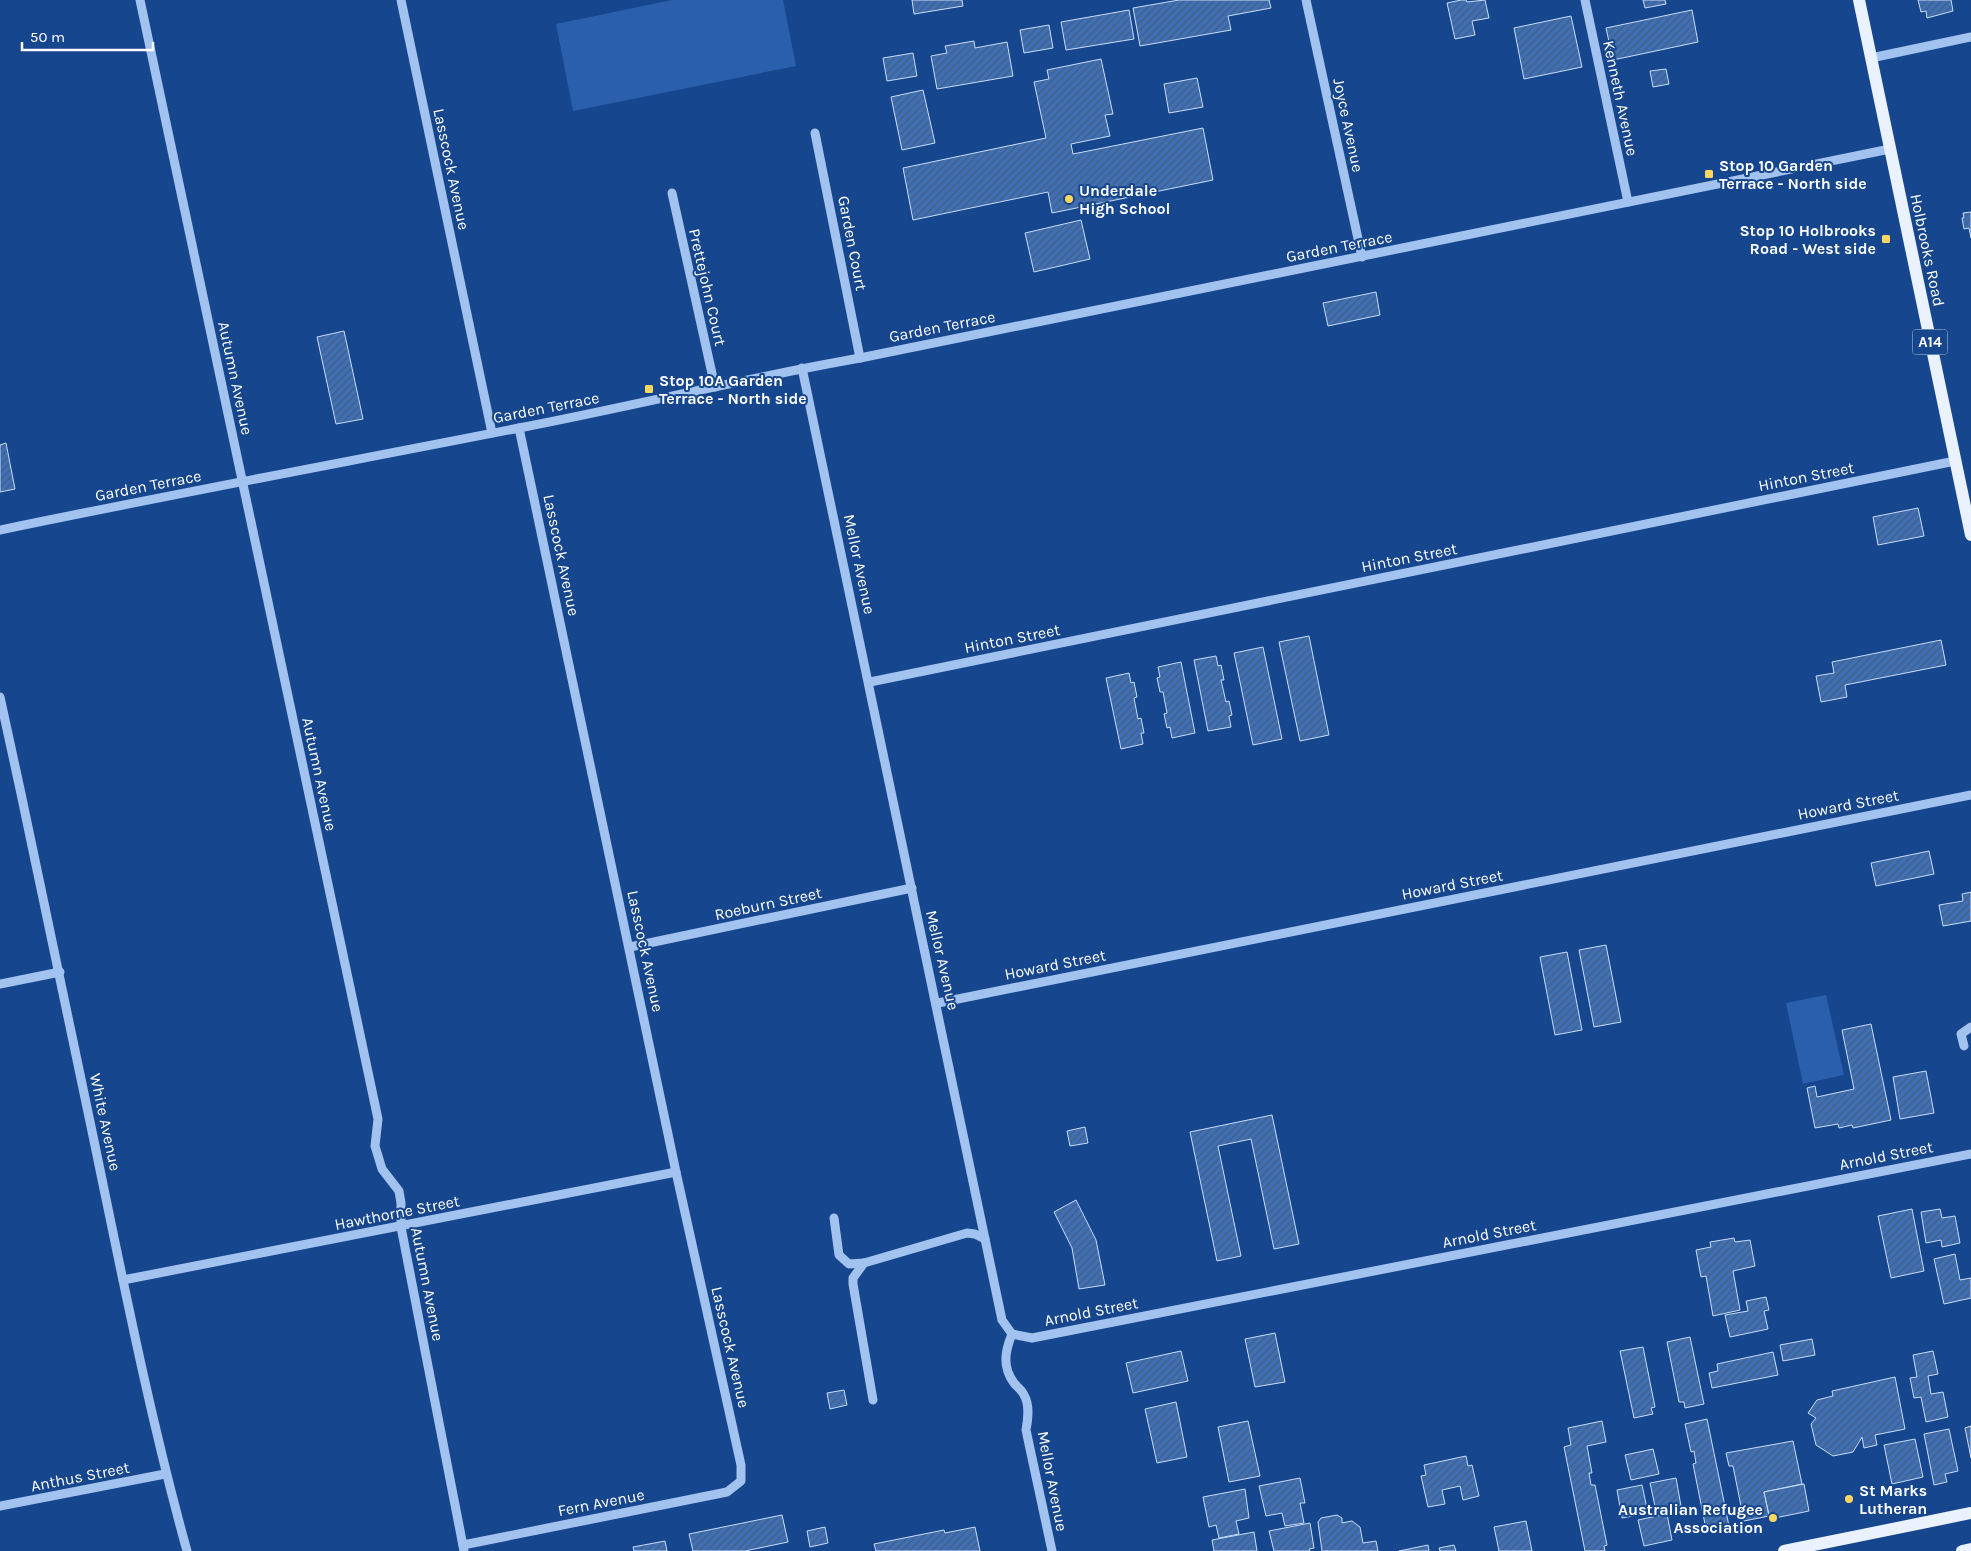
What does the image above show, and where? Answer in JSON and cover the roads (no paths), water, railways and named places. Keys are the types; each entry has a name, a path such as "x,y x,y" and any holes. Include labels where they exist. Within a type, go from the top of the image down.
{"main road":[{"name":"Holbrooks Road","path":"1859,0 1971,535"},
{"path":"1784,1551 1971,1513"},
{"path":"1962,1551 1971,1549"}],"street":[{"name":"Autumn Avenue","path":"140,0 378,1119 375,1146 382,1169 399,1191 401,1227 464,1548"},
{"name":"Lasscock Avenue","path":"401,0 492,433"},
{"name":"Joyce Avenue","path":"1306,0 1362,257"},
{"name":"Kenneth Avenue","path":"1584,0 1628,202"},
{"path":"1871,58 1971,37"},
{"name":"Garden Court","path":"815,133 860,358"},
{"name":"Garden Terrace","path":"0,530 519,428 802,368 1362,257 1890,149"},
{"name":"Prettejohn Court","path":"672,193 715,386"},
{"name":"Mellor Avenue","path":"802,368 938,1003 1002,1320 1012,1334 1006,1348 1008,1374 1025,1396 1029,1414 1026,1430 1052,1551"},
{"name":"Lasscock Avenue","path":"519,428 676,1172 741,1465 741,1481"},
{"name":"Hinton Street","path":"870,682 1955,461"},
{"name":"White Avenue","path":"0,697 60,972 123,1280 166,1474 187,1551"},
{"name":"Howard Street","path":"938,1003 1971,795"},
{"name":"Roeburn Street","path":"630,947 912,888"},
{"path":"0,984 60,972"},
{"path":"1964,1046 1961,1034 1971,1027"},
{"name":"Arnold Street","path":"1012,1334 1032,1338 1971,1154"},
{"name":"Hawthorne Street","path":"123,1280 676,1172"},
{"path":"834,1218 839,1255 848,1264 864,1263 966,1233 975,1234 985,1239"},
{"path":"864,1263 853,1278 853,1284 874,1400"},
{"name":"Anthus Street","path":"0,1506 166,1474"},
{"name":"Fern Avenue","path":"464,1548 727,1492 741,1481"}],"place":[{"name":"Stop 10 Garden Terrace - North side","path":"1709,174"},
{"name":"Underdale High School","path":"1069,199"},
{"name":"Stop 10 Holbrooks Road - West side","path":"1886,239"},
{"name":"Stop 10A Garden Terrace - North side","path":"649,389"},
{"name":"St Marks Lutheran","path":"1849,1499"},
{"name":"Australian Refugee Association","path":"1773,1518"}]}
